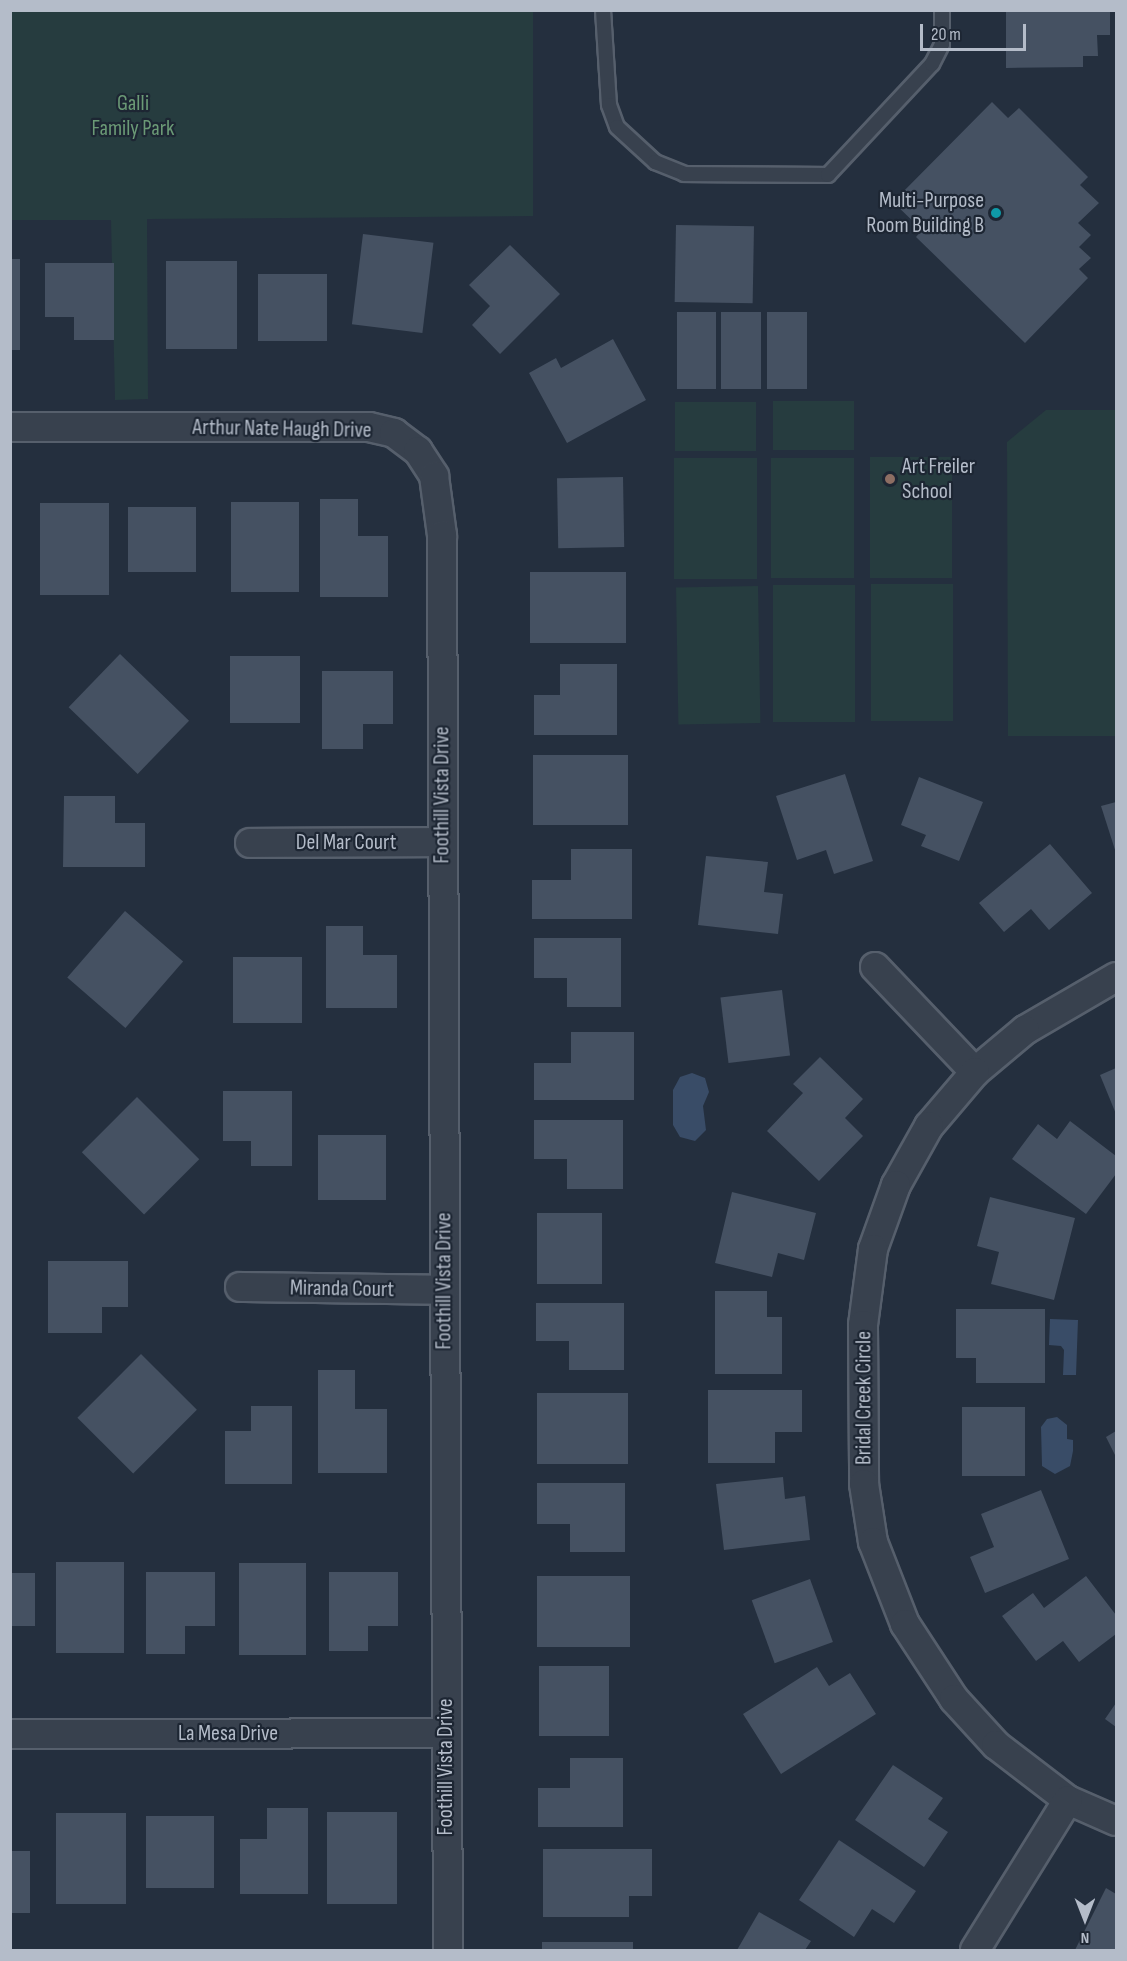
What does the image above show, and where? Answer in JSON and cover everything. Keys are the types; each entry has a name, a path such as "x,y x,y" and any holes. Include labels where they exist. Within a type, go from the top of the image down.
{"street":[{"name":"Arthur Nate Haugh Drive","path":"10,427 369,427 394,433 418,451 434,476 442,536 442,611"},
{"name":"Foothill Vista Drive","path":"442,611 445,1733 448,1950"},
{"name":"Del Mar Court","path":"250,843 442,842"},
{"path":"875,967 975,1072"},
{"name":"Bridal Creek Circle","path":"1116,977 1025,1029 975,1072 929,1126 896,1185 873,1249 862,1325 864,1484 873,1542 905,1624 954,1700 996,1745 1068,1800 1116,1821"},
{"name":"Miranda Court","path":"240,1287 444,1290"},
{"name":"La Mesa Drive","path":"10,1734 445,1733"},
{"path":"975,1950 1068,1800"}],"lane":[{"path":"603,10 609,105 616,127 655,162 684,174 828,175 932,64 942,44 942,10"}],"green space":[{"name":"Galli Family Park","path":"10,11 533,11 533,216 147,219 148,399 115,400 111,220 11,220"},
{"path":"773,401 854,401 854,450 773,450"},
{"path":"675,402 756,402 756,451 675,451"},
{"path":"1046,410 1116,410 1116,736 1008,736 1007,442"},
{"path":"870,457 952,457 952,578 870,578"},
{"path":"674,458 757,458 757,579 674,579"},
{"path":"771,458 854,458 854,578 771,578"},
{"path":"871,584 953,584 953,721 871,721"},
{"path":"773,585 855,585 855,722 773,722"},
{"path":"758,586 760,723 678,724 676,587"}],"water":[{"path":"692,1073 705,1078 709,1092 703,1106 706,1130 695,1141 680,1137 673,1125 673,1090 680,1077"},
{"path":"1050,1319 1078,1320 1076,1375 1063,1375 1064,1350 1061,1346 1049,1345"},
{"path":"1057,1417 1067,1425 1067,1439 1073,1440 1073,1451 1070,1466 1055,1474 1042,1466 1041,1427 1047,1419"}],"building":[{"path":"1006,10 1110,10 1110,35 1097,35 1098,56 1083,56 1083,67 1006,68"},
{"name":"Multi-Purpose Room Building B","path":"992,102 1008,118 1019,108 1088,177 1080,185 1099,203 1078,223 1091,235 1079,247 1091,258 1079,269 1088,278 1025,343 916,237 922,230 893,202"},
{"path":"676,225 754,226 753,303 675,302"},
{"path":"363,234 433,243 422,333 352,324"},
{"path":"510,245 560,294 500,354 472,325 490,306 469,285"},
{"path":"10,259 20,259 20,350 10,350"},
{"path":"166,261 237,261 237,349 166,349"},
{"path":"45,263 114,263 114,340 74,340 74,317 45,317"},
{"path":"258,274 327,274 327,341 258,341"},
{"path":"677,312 716,312 716,389 677,389"},
{"path":"721,312 761,312 761,389 721,389"},
{"path":"767,312 807,312 807,389 767,389"},
{"path":"613,339 646,400 567,443 529,373 556,358 561,368"},
{"path":"623,477 624,547 558,548 557,478"},
{"path":"320,499 358,499 358,536 388,536 388,597 320,597"},
{"path":"231,502 299,502 299,592 231,592"},
{"path":"40,503 109,503 109,595 40,595"},
{"path":"128,507 196,507 196,572 128,572"},
{"path":"530,572 626,572 626,643 530,643"},
{"path":"120,654 189,721 138,774 69,707"},
{"path":"230,656 300,656 300,723 230,723"},
{"path":"560,664 617,664 617,735 534,735 534,695 560,695"},
{"path":"322,671 393,671 393,724 363,724 363,749 322,749"},
{"path":"533,755 628,755 628,825 533,825"},
{"path":"845,774 873,861 834,874 826,850 797,860 776,796"},
{"path":"919,777 983,802 959,861 921,846 926,835 901,825"},
{"path":"64,796 115,796 115,823 145,823 145,867 63,867"},
{"path":"1116,802 1116,853 1101,806"},
{"path":"1050,844 1092,893 1049,930 1031,909 1004,932 979,903"},
{"path":"571,849 632,849 632,919 532,919 532,880 571,880"},
{"path":"706,856 768,862 764,892 783,894 778,934 698,925"},
{"path":"125,911 183,962 125,1028 67,977"},
{"path":"326,926 363,926 363,955 397,955 397,1008 326,1008"},
{"path":"534,938 621,938 621,1007 567,1007 567,978 534,978"},
{"path":"233,957 302,957 302,1023 233,1023"},
{"path":"782,990 790,1056 729,1063 720,998"},
{"path":"571,1032 634,1032 634,1100 534,1100 534,1063 571,1063"},
{"path":"820,1057 863,1099 845,1118 863,1136 819,1181 767,1131 803,1093 793,1084"},
{"path":"1116,1068 1116,1114 1100,1075"},
{"path":"223,1091 292,1091 292,1166 251,1166 251,1141 223,1141"},
{"path":"137,1097 199,1159 144,1214 82,1152"},
{"path":"534,1120 623,1120 623,1189 567,1189 567,1159 534,1159"},
{"path":"1070,1121 1116,1156 1116,1174 1086,1214 1012,1159 1038,1124 1057,1139"},
{"path":"318,1135 386,1135 386,1200 318,1200"},
{"path":"732,1192 816,1213 804,1260 778,1253 772,1277 715,1263"},
{"path":"990,1197 1075,1218 1054,1300 991,1284 999,1252 977,1246"},
{"path":"537,1213 602,1213 602,1284 537,1284"},
{"path":"48,1261 128,1261 128,1307 102,1307 102,1333 48,1333"},
{"path":"715,1291 767,1291 767,1317 782,1317 782,1374 715,1374"},
{"path":"536,1303 624,1303 624,1370 569,1370 569,1341 536,1341"},
{"path":"956,1309 1045,1309 1045,1383 976,1383 976,1358 956,1358"},
{"path":"141,1354 197,1410 133,1474 77,1418"},
{"path":"318,1370 355,1370 355,1409 387,1409 387,1473 318,1473"},
{"path":"708,1390 802,1390 802,1432 775,1432 775,1463 708,1463"},
{"path":"537,1393 628,1393 628,1464 537,1464"},
{"path":"251,1406 292,1406 292,1484 225,1484 225,1431 251,1431"},
{"path":"962,1407 1025,1407 1025,1476 962,1476"},
{"path":"1116,1431 1116,1457 1106,1437"},
{"path":"783,1477 785,1499 805,1496 810,1540 724,1550 716,1484"},
{"path":"537,1483 625,1483 625,1552 570,1552 570,1524 537,1524"},
{"path":"1041,1490 1069,1559 985,1593 970,1557 994,1547 981,1514"},
{"path":"56,1562 124,1562 124,1653 56,1653"},
{"path":"239,1563 306,1563 306,1655 239,1655"},
{"path":"146,1572 215,1572 215,1626 185,1626 185,1654 146,1654"},
{"path":"329,1572 398,1572 398,1626 368,1626 368,1651 329,1651"},
{"path":"10,1573 35,1573 35,1626 10,1626"},
{"path":"537,1576 630,1576 630,1647 537,1647"},
{"path":"1086,1576 1116,1615 1116,1634 1079,1662 1063,1641 1036,1661 1002,1616 1033,1593 1044,1608"},
{"path":"810,1579 833,1642 775,1663 752,1600"},
{"path":"539,1666 609,1666 609,1736 539,1736"},
{"path":"817,1667 829,1686 850,1673 876,1714 781,1774 743,1714"},
{"path":"1116,1703 1116,1727 1105,1719"},
{"path":"570,1758 623,1758 623,1827 538,1827 538,1788 570,1788"},
{"path":"893,1765 943,1798 928,1819 948,1832 924,1867 855,1820"},
{"path":"267,1808 308,1808 308,1894 240,1894 240,1839 267,1839"},
{"path":"327,1812 397,1812 397,1904 327,1904"},
{"path":"56,1813 126,1813 126,1904 56,1904"},
{"path":"146,1816 214,1816 214,1888 146,1888"},
{"path":"839,1840 916,1891 894,1923 872,1909 854,1937 799,1900"},
{"path":"543,1849 652,1849 652,1896 629,1896 629,1917 543,1917"},
{"path":"10,1851 30,1851 30,1913 10,1913"},
{"path":"1106,1888 1116,1894 1116,1950 1075,1950"},
{"path":"759,1912 811,1941 805,1950 737,1950"},
{"path":"542,1942 633,1942 633,1950 542,1950"}],"place":[{"name":"Multi-Purpose Room Building B","path":"996,213"},
{"name":"Art Freiler School","path":"890,479"}]}
